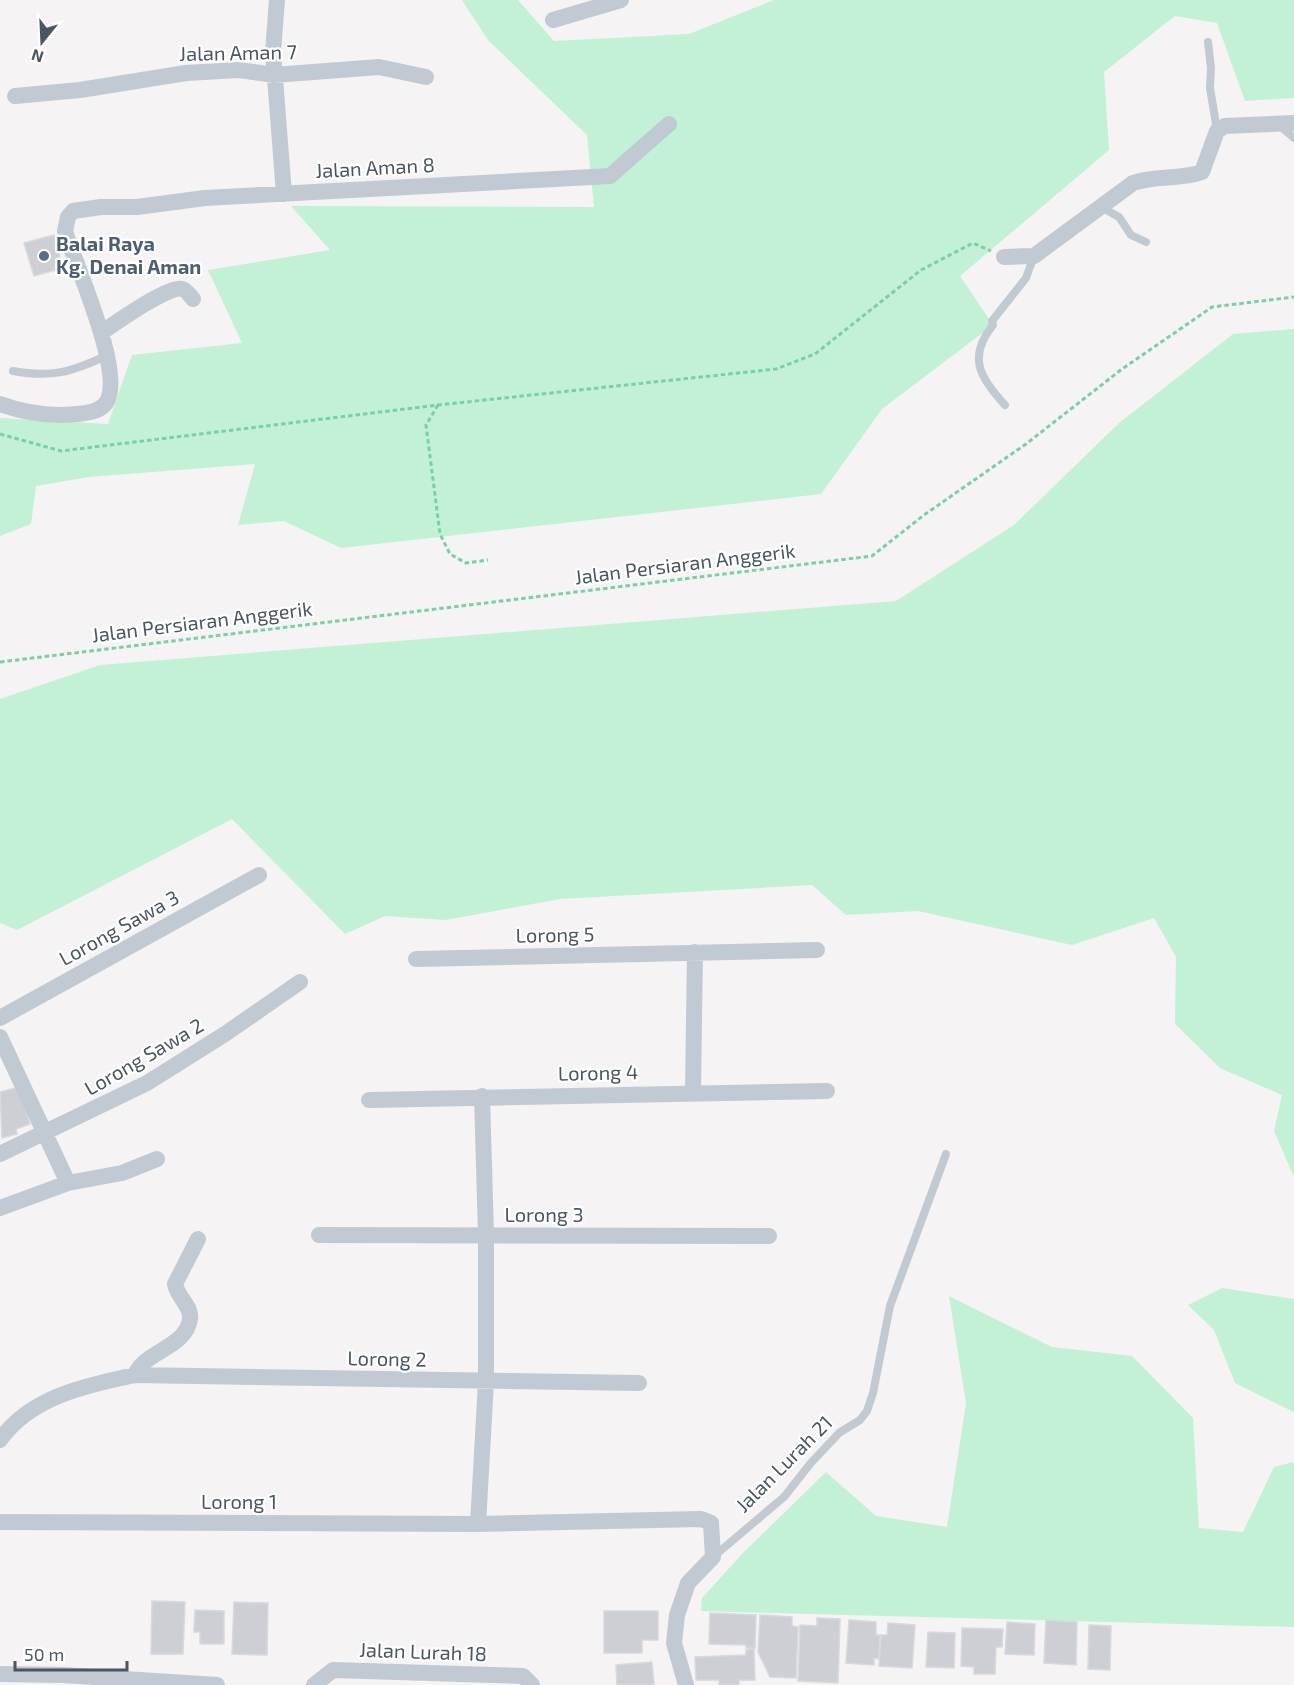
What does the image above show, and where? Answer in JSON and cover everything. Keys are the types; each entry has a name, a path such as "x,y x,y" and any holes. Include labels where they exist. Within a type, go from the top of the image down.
{"street":[{"path":"277,0 273,15 274,75 284,194"},
{"path":"553,20 614,1"},
{"name":"Jalan Aman 7","path":"15,96 80,90 186,73 239,70 274,75 379,67 426,77"},
{"path":"1004,257 1034,256 1133,183 1149,177 1187,177 1202,172 1217,131 1225,126 1286,123"},
{"name":"Jalan Aman 8","path":"101,333 65,231 68,217 73,211 100,207 137,207 205,198 610,176 669,124"},
{"path":"0,404 19,411 64,415 100,409 109,399 112,377 101,333 128,314 176,289 186,291 193,299"},
{"name":"Lorong Sawa 3","path":"0,1018 259,875"},
{"name":"Lorong 5","path":"416,958 817,950"},
{"path":"693,1093 695,952"},
{"name":"Lorong Sawa 2","path":"0,1154 147,1083 225,1034 300,982"},
{"path":"0,1037 68,1183"},
{"name":"Lorong 4","path":"369,1100 827,1091"},
{"path":"478,1524 486,1382 486,1235 482,1096"},
{"path":"0,1208 68,1183 122,1173 157,1158"},
{"name":"Lorong 3","path":"319,1235 769,1236"},
{"path":"135,1375 138,1367 168,1347 185,1330 190,1320 189,1310 177,1292 175,1284 198,1239"},
{"name":"Lorong 2","path":"0,1440 40,1406 83,1386 135,1375 639,1383"},
{"name":"Lorong 1","path":"0,1522 478,1524 701,1519 711,1523 713,1557"},
{"name":"Jalan Lurah 21","path":"686,1685 674,1642 677,1615 688,1583 713,1557"},
{"name":"Jalan Lurah 18","path":"314,1685 333,1670 523,1676 532,1685"},
{"path":"0,1674 62,1680 217,1685"}],"lane":[{"path":"1208,42 1211,68 1210,88 1217,131"},
{"path":"1286,123 1294,138"},
{"path":"1101,207 1119,217 1131,235 1146,242"},
{"path":"1005,405 983,378 978,360 979,350 992,321 1026,278 1034,256"},
{"path":"13,371 39,376 72,372 106,356"},
{"name":"Jalan Lurah 21","path":"713,1557 784,1497 839,1433 860,1420 867,1411 873,1393 890,1306 946,1154"}],"path":[{"path":"0,434 61,451 438,405 776,369 815,354 921,270 973,243 1004,257"},
{"name":"Jalan Persiaran Anggerik","path":"0,662 872,556 924,515 1026,444 1122,369 1212,306 1294,297"},
{"path":"438,405 426,425 440,534 450,554 466,563 488,560"}],"green space":[{"path":"462,0 518,0 554,41 689,34 774,0 1294,0 1294,98 1245,101 1217,23 1175,16 1104,72 1109,150 960,276 993,325 882,409 821,494 341,548 284,521 238,525 255,464 89,477 36,486 31,524 0,536 0,418 108,424 132,355 242,343 208,270 330,250 291,206 594,207 587,135 488,40"},
{"path":"1294,329 1294,1177 1274,1131 1282,1095 1220,1068 1175,1024 1176,957 1154,918 1072,945 918,911 846,915 812,885 560,899 446,920 385,916 345,934 232,819 17,930 0,923 0,699 100,665 896,601 1014,525 1119,423 1233,334"},
{"path":"1222,1288 1294,1299 1294,1412 1235,1383 1214,1330 1188,1305"},
{"path":"949,1296 1052,1347 1132,1356 1193,1418 1199,1528 1243,1532 1274,1467 1294,1462 1294,1627 701,1611 702,1598 743,1553 826,1472 876,1516 947,1527 966,1403"}],"building":[{"name":"Balai Raya Kg. Denai Aman","path":"54,235 63,268 34,276 24,243"},
{"path":"19,1087 30,1124 16,1129 17,1134 2,1138 0,1092"},
{"path":"152,1601 185,1602 183,1654 151,1654"},
{"path":"234,1602 268,1603 267,1655 232,1654"},
{"path":"195,1610 224,1611 224,1644 200,1644 200,1632 194,1632"},
{"path":"604,1611 658,1611 658,1640 642,1640 642,1653 604,1653"},
{"path":"710,1613 756,1615 755,1648 746,1648 746,1645 709,1644"},
{"path":"760,1615 792,1617 792,1626 798,1627 796,1678 770,1677 758,1652"},
{"path":"817,1618 840,1619 838,1683 798,1681 800,1625 817,1626"},
{"path":"849,1620 876,1622 876,1635 880,1635 879,1659 874,1658 874,1665 846,1663"},
{"path":"1046,1620 1077,1622 1076,1665 1044,1663"},
{"path":"1007,1622 1035,1624 1034,1655 1005,1654"},
{"path":"888,1623 915,1625 912,1668 879,1666 881,1635 887,1635"},
{"path":"1089,1625 1111,1626 1110,1670 1088,1669"},
{"path":"962,1628 1003,1629 1002,1647 996,1647 995,1674 974,1674 974,1667 961,1666"},
{"path":"928,1632 955,1633 954,1668 926,1667"},
{"path":"754,1649 755,1680 739,1680 739,1685 719,1685 719,1680 696,1680 695,1657 746,1655 746,1650"},
{"path":"652,1662 654,1685 617,1685 616,1665"}],"place":[{"name":"Balai Raya Kg. Denai Aman","path":"44,256"}]}
